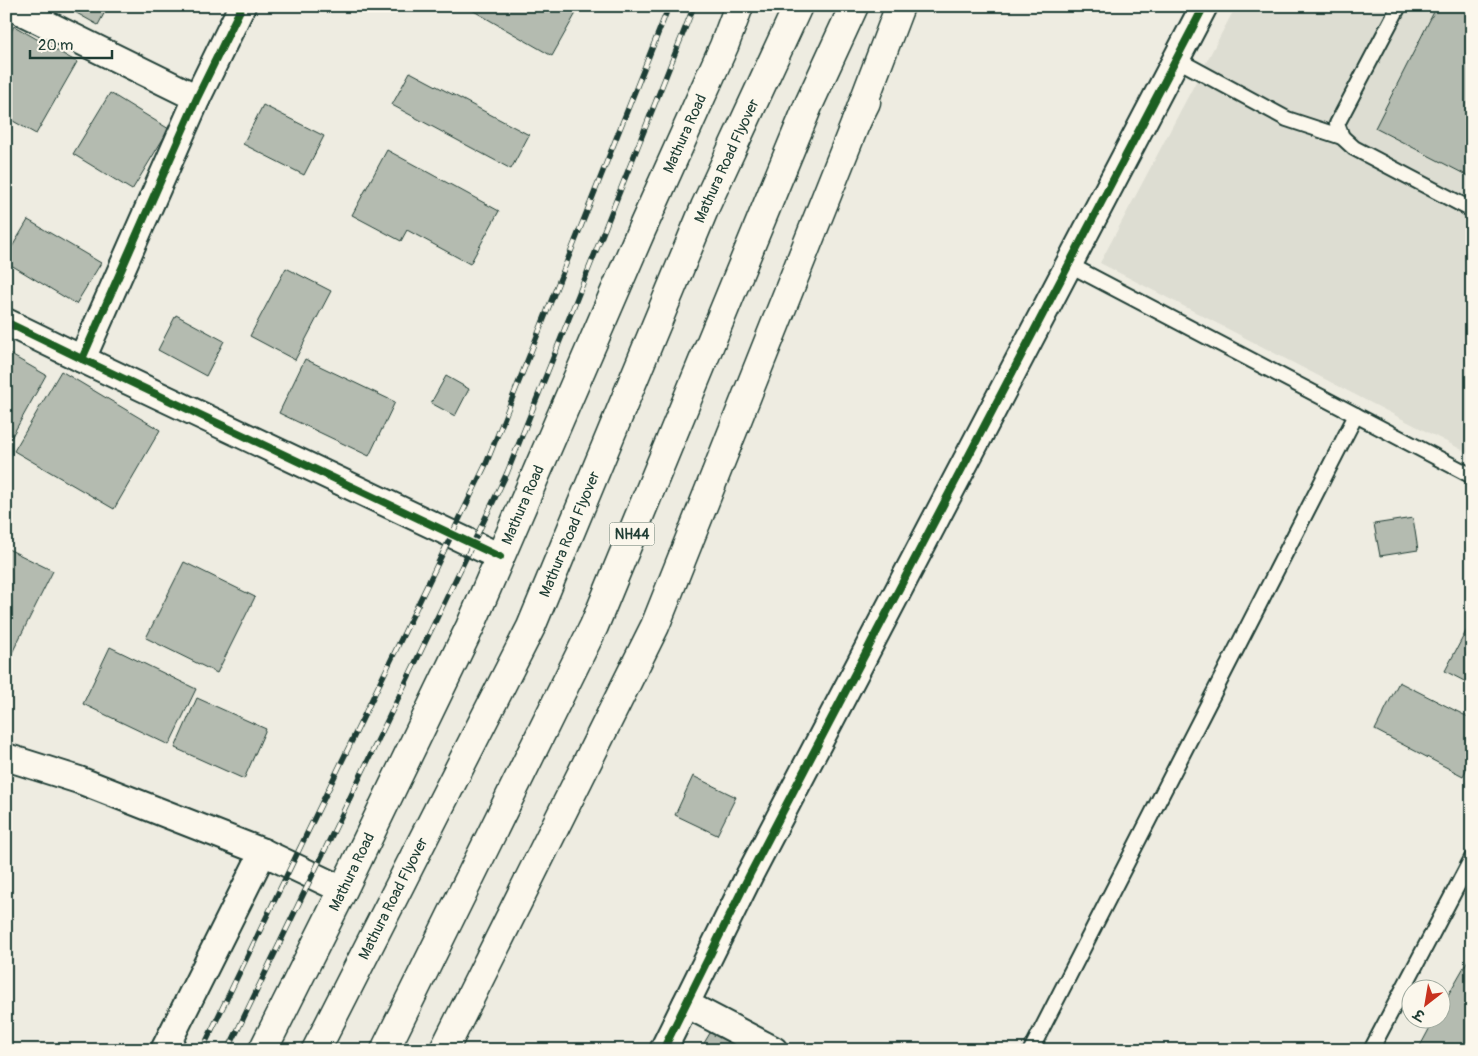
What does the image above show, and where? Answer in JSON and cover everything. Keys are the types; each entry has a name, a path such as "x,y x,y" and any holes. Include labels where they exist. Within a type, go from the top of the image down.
{"main road":[{"name":"Mathura Road","path":"263,1050 343,890 470,627 641,230 724,46 739,6"},
{"name":"Mathura Road Flyover","path":"316,1050 531,627 705,207 798,6"},
{"name":"NH44","path":"384,1050 594,626 808,106 854,6"},
{"path":"444,1050 655,626 856,122 900,6"},
{"path":"856,122 913,6"}],"street":[{"path":"10,6 197,98"},
{"path":"82,360 197,98 242,6"},
{"path":"662,1050 750,874 1204,6"},
{"path":"6,322 82,360 500,557"},
{"path":"6,757 79,780 263,852 343,890"},
{"path":"164,1050 263,852"},
{"path":"686,1004 774,1050"}],"lane":[{"path":"1342,138 1337,124 1399,6"},
{"path":"1176,59 1287,119 1342,138 1354,148 1472,210"},
{"path":"1068,264 1472,476"},
{"path":"1031,1050 1356,415"},
{"path":"1371,1050 1472,858"}],"shaded area":[{"path":"1236,6 1472,6 1472,455 1100,263"}],"building":[{"path":"64,6 108,6 98,25"},
{"path":"465,6 580,6 552,56"},
{"path":"1437,6 1472,6 1472,178 1375,128"},
{"path":"14,26 77,62 36,134 6,117 6,41"},
{"path":"410,72 529,135 511,169 392,105"},
{"path":"110,93 169,129 132,190 73,154"},
{"path":"263,105 324,136 304,175 243,144"},
{"path":"387,150 499,211 470,264 407,230 401,241 352,215"},
{"path":"28,220 101,263 76,304 6,262 6,257"},
{"path":"286,268 331,291 295,360 250,336"},
{"path":"176,315 224,341 206,376 158,350"},
{"path":"6,352 46,375 6,447"},
{"path":"305,359 395,402 369,456 279,413"},
{"path":"61,371 160,430 114,509 14,451"},
{"path":"446,376 469,389 455,416 431,403"},
{"path":"1413,518 1418,550 1380,556 1374,524"},
{"path":"6,548 53,571 9,659 6,658"},
{"path":"184,562 255,597 217,673 146,638"},
{"path":"1472,620 1472,685 1445,671"},
{"path":"110,647 196,689 169,745 83,704"},
{"path":"1399,682 1472,719 1472,759 1463,776 1375,730"},
{"path":"197,698 266,729 244,779 175,748"},
{"path":"693,776 736,797 717,835 675,815"},
{"path":"1472,953 1472,1050 1418,1050 1430,1028 1450,1028 1450,992"},
{"path":"716,1023 752,1050 700,1050"}],"railway":[{"path":"202,1050 486,464 669,6"},
{"path":"228,1050 507,473 694,6"}],"cycle path":[{"path":"82,359 197,98 242,6"},
{"path":"663,1050 750,874 1204,6"},
{"path":"6,322 500,557"}]}
